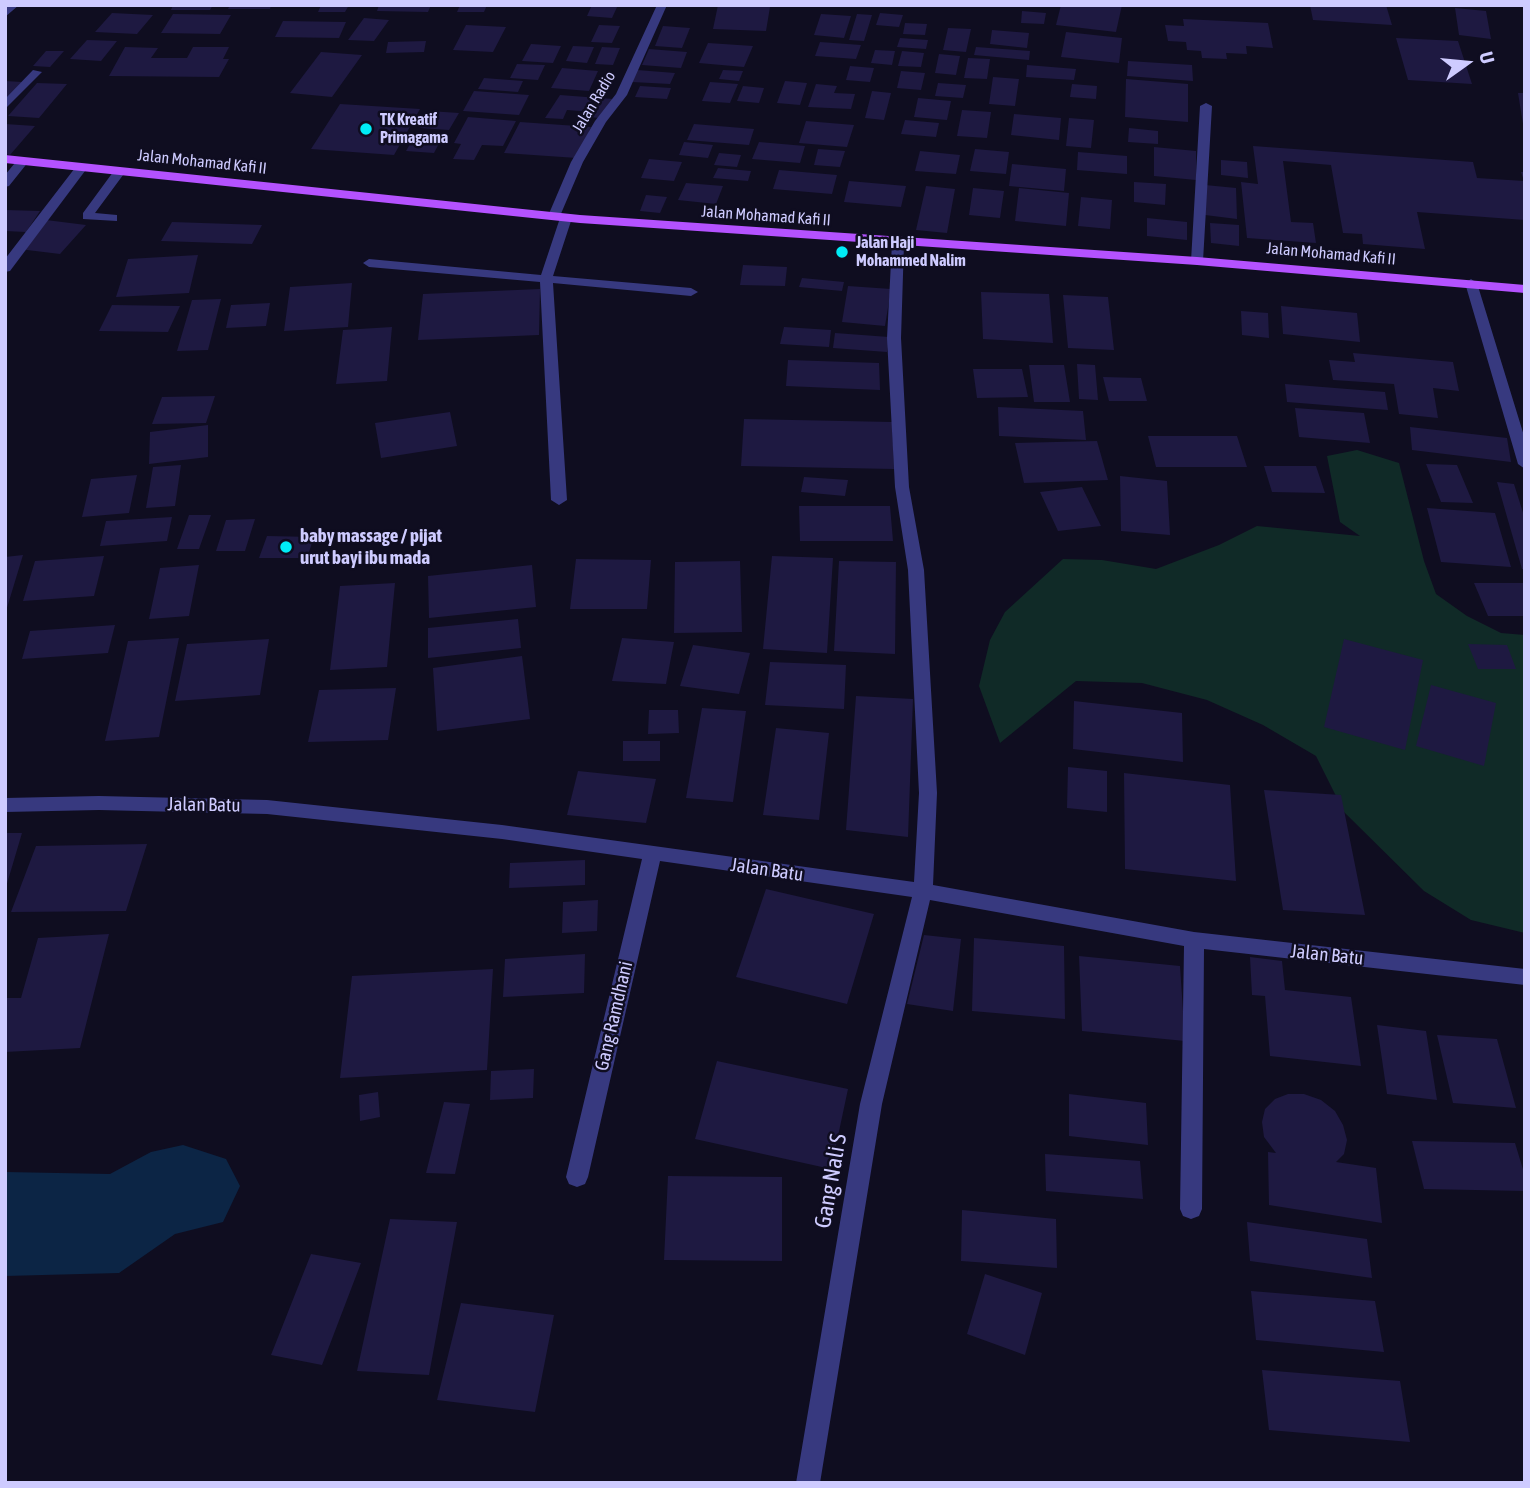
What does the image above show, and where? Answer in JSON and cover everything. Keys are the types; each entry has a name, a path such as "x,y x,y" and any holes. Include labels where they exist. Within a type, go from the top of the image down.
{"main road":[{"name":"Jalan Mohamad Kafi II","path":"5,159 20,165 82,167 116,177 561,221 898,249 1196,261 1525,289"}],"street":[{"path":"5,14 14,5"},
{"name":"Jalan Radio","path":"546,278 577,162 601,121 621,96 662,5"},
{"path":"5,106 37,72"},
{"path":"1196,261 1206,106"},
{"path":"5,183 20,165"},
{"path":"5,268 82,167"},
{"path":"113,218 87,216 116,177"},
{"path":"898,249 894,338 902,473 916,570 928,793 923,891"},
{"path":"369,262 691,292"},
{"path":"546,278 559,500"},
{"path":"1471,283 1525,464"},
{"name":"Jalan Batu","path":"5,805 99,803 267,807 502,832 923,891 1194,940 1525,976"},
{"name":"Gang Ramdhani","path":"577,1177 652,855"},
{"name":"Gang Nali S","path":"808,1483 871,1104 923,891"},
{"path":"1191,1209 1194,940"}],"green space":[{"path":"1357,450 1399,463 1424,561 1436,594 1467,616 1501,633 1525,635 1525,933 1471,920 1424,891 1344,812 1316,756 1263,725 1207,700 1142,683 1076,681 1000,743 979,686 990,640 1005,612 1063,559 1102,560 1156,569 1219,545 1257,526 1360,536 1340,522 1327,456"}],"water":[{"path":"183,1145 226,1159 240,1186 223,1222 175,1234 119,1273 5,1276 5,1172 110,1174 151,1152"}],"building":[{"path":"173,5 213,5 210,10 171,10"},
{"path":"230,5 271,5 270,9 228,9"},
{"path":"321,5 349,5 345,12 318,12"},
{"path":"379,5 431,5 428,12 377,11"},
{"path":"460,5 487,5 484,12 457,12"},
{"path":"592,5 618,5 612,18 587,16"},
{"path":"718,5 770,7 766,31 713,29"},
{"path":"1061,5 1122,5 1116,32 1056,25"},
{"path":"1310,5 1386,5 1392,25 1313,20"},
{"path":"1455,8 1486,11 1491,39 1459,35"},
{"path":"1022,11 1046,13 1044,24 1021,23"},
{"path":"112,13 153,15 137,34 95,32"},
{"path":"880,13 903,15 899,27 876,25"},
{"path":"173,14 231,15 220,34 161,33"},
{"path":"821,14 851,16 844,38 814,35"},
{"path":"857,14 872,15 864,41 849,40"},
{"path":"364,18 389,20 374,41 348,40"},
{"path":"1183,19 1268,23 1273,48 1246,46 1247,54 1226,53 1227,59 1202,58 1201,51 1187,50 1186,42 1168,41 1165,25 1184,26"},
{"path":"283,21 346,22 339,38 275,37"},
{"path":"905,23 927,24 925,35 903,34"},
{"path":"466,25 506,27 493,52 453,50"},
{"path":"599,25 620,26 612,43 591,42"},
{"path":"663,26 690,28 682,48 655,46"},
{"path":"948,28 971,29 966,52 943,50"},
{"path":"992,30 1029,33 1027,48 990,44"},
{"path":"1066,32 1122,38 1119,63 1061,57"},
{"path":"900,38 928,40 926,49 897,47"},
{"path":"1396,38 1458,41 1472,84 1408,80"},
{"path":"87,40 117,41 101,61 70,59"},
{"path":"426,41 424,52 386,53 388,42"},
{"path":"820,42 861,45 856,59 815,56"},
{"path":"708,43 753,46 744,67 699,63"},
{"path":"531,44 561,46 553,63 522,61"},
{"path":"573,46 594,47 587,63 566,61"},
{"path":"125,47 158,48 151,58 187,58 193,47 229,47 223,59 229,59 219,77 109,76"},
{"path":"602,47 620,48 613,65 595,64"},
{"path":"976,47 1030,51 1029,60 974,55"},
{"path":"649,49 687,52 681,68 642,65"},
{"path":"875,50 895,51 892,65 871,63"},
{"path":"46,51 64,51 50,67 33,66"},
{"path":"902,51 924,53 921,67 898,66"},
{"path":"321,52 362,55 332,97 290,93"},
{"path":"939,54 960,56 956,75 935,73"},
{"path":"968,58 990,59 987,79 964,78"},
{"path":"1128,61 1192,65 1193,81 1127,76"},
{"path":"517,64 545,65 538,80 510,78"},
{"path":"1027,65 1076,69 1074,80 1026,77"},
{"path":"850,66 874,68 870,82 846,80"},
{"path":"562,68 598,71 589,91 551,88"},
{"path":"637,70 675,73 670,84 632,82"},
{"path":"723,70 743,71 739,81 719,79"},
{"path":"901,71 925,73 921,90 897,88"},
{"path":"993,77 1019,79 1015,106 989,104"},
{"path":"484,78 523,81 518,92 478,89"},
{"path":"1126,79 1188,84 1188,122 1125,117"},
{"path":"5,81 22,82 5,101"},
{"path":"785,81 807,83 800,105 777,103"},
{"path":"710,82 738,84 730,103 702,101"},
{"path":"37,83 67,84 39,118 8,116"},
{"path":"938,83 966,85 963,98 935,96"},
{"path":"816,84 837,86 834,93 855,94 851,109 808,107"},
{"path":"1072,84 1097,86 1096,99 1070,97"},
{"path":"640,86 671,88 667,99 635,97"},
{"path":"743,86 764,88 759,103 737,101"},
{"path":"474,91 529,95 519,115 463,111"},
{"path":"872,91 891,93 884,120 865,118"},
{"path":"1518,93 1525,93 1525,124 1523,124"},
{"path":"560,95 613,99 599,118 590,117 593,112 567,110 563,119 545,118"},
{"path":"918,98 951,101 947,120 914,117"},
{"name":"TK Kreatif Primagama","path":"340,104 420,109 394,155 311,149"},
{"path":"962,110 991,112 987,138 957,136"},
{"path":"429,111 459,113 449,130 420,128"},
{"path":"1014,114 1061,118 1059,140 1011,135"},
{"path":"468,117 516,121 503,146 482,145 474,160 453,159 461,144 454,143"},
{"path":"1069,118 1094,120 1091,148 1066,146"},
{"path":"905,120 939,123 936,137 901,134"},
{"path":"806,121 854,125 847,147 799,143"},
{"path":"520,122 591,127 577,158 504,153"},
{"path":"5,124 35,126 10,155 5,154"},
{"path":"694,124 754,129 749,145 687,140"},
{"path":"1129,128 1158,131 1158,144 1128,142"},
{"path":"417,132 444,134 434,153 406,151"},
{"path":"684,142 713,145 708,158 679,155"},
{"path":"759,142 805,146 800,163 752,159"},
{"path":"1253,146 1473,162 1477,178 1524,181 1521,172 1525,172 1525,220 1417,212 1425,249 1363,244 1362,234 1343,233 1331,165 1283,161 1291,222 1313,223 1316,243 1247,238 1241,182 1258,184"},
{"path":"1154,147 1196,151 1196,180 1154,176"},
{"path":"818,149 845,151 840,167 814,165"},
{"path":"975,149 1009,152 1006,174 970,171"},
{"path":"920,151 960,155 956,174 915,171"},
{"path":"1078,152 1127,156 1127,174 1077,170"},
{"path":"719,153 741,155 737,167 714,165"},
{"path":"649,159 682,162 674,181 641,178"},
{"path":"1221,160 1247,162 1248,178 1221,175"},
{"path":"1012,164 1066,169 1064,191 1009,186"},
{"path":"718,168 751,171 748,181 713,178"},
{"path":"779,170 837,175 832,194 773,189"},
{"path":"849,181 906,186 901,207 844,202"},
{"path":"1134,182 1166,184 1165,205 1134,202"},
{"path":"686,183 723,186 716,204 678,200"},
{"path":"1205,185 1236,188 1237,219 1205,215"},
{"path":"926,186 955,189 947,233 916,230"},
{"path":"973,188 1004,191 1000,218 969,215"},
{"path":"1019,188 1069,193 1066,226 1015,221"},
{"path":"646,195 667,197 660,213 640,211"},
{"path":"1081,197 1112,200 1110,229 1078,226"},
{"path":"5,210 40,211 26,232 5,231"},
{"path":"1147,218 1187,222 1187,240 1147,236"},
{"path":"46,220 86,225 60,254 19,249"},
{"path":"172,222 262,225 252,244 161,241"},
{"path":"1210,223 1239,225 1239,246 1211,243"},
{"path":"198,255 189,293 116,297 128,259"},
{"path":"743,265 787,267 785,286 740,285"},
{"path":"802,278 844,282 842,291 799,287"},
{"path":"352,283 348,327 284,331 290,287"},
{"path":"848,286 891,289 885,326 842,322"},
{"path":"540,289 539,335 418,340 423,294"},
{"path":"981,292 1049,294 1053,343 983,339"},
{"path":"1063,295 1108,297 1114,350 1068,348"},
{"path":"221,299 208,350 177,351 192,300"},
{"path":"270,303 266,326 226,328 231,305"},
{"path":"112,305 180,306 168,332 99,331"},
{"path":"1281,306 1357,313 1360,342 1283,334"},
{"path":"1241,311 1268,313 1269,338 1242,335"},
{"path":"392,327 387,381 336,384 343,330"},
{"path":"784,327 831,330 829,347 780,344"},
{"path":"835,333 889,337 887,352 833,348"},
{"path":"1353,353 1453,362 1459,391 1433,388 1438,418 1399,414 1394,384 1333,380 1329,360 1355,362"},
{"path":"788,360 879,363 880,390 786,386"},
{"path":"1077,364 1095,365 1098,400 1079,399"},
{"path":"1029,365 1064,365 1070,402 1034,402"},
{"path":"973,369 1022,369 1028,397 977,398"},
{"path":"1103,377 1141,378 1147,401 1109,401"},
{"path":"1285,384 1385,392 1388,410 1287,402"},
{"path":"215,396 206,423 152,424 162,397"},
{"path":"998,407 1083,411 1086,440 999,436"},
{"path":"1295,408 1364,413 1370,443 1299,437"},
{"path":"450,412 457,446 381,458 375,423"},
{"path":"744,419 892,422 894,469 741,466"},
{"path":"208,425 208,457 149,464 150,432"},
{"path":"1410,427 1507,438 1511,462 1412,450"},
{"path":"1148,436 1237,436 1247,467 1156,467"},
{"path":"1097,441 1108,480 1024,483 1015,443"},
{"path":"1426,464 1457,465 1473,503 1441,502"},
{"path":"181,465 175,506 146,508 153,467"},
{"path":"1264,466 1316,466 1325,493 1272,492"},
{"path":"137,475 129,513 82,517 91,479"},
{"path":"1120,476 1167,481 1170,535 1121,531"},
{"path":"804,477 848,480 845,496 801,492"},
{"path":"1497,482 1514,484 1525,519 1525,569 1522,569"},
{"path":"1082,487 1101,526 1058,531 1040,492"},
{"path":"799,506 890,506 893,541 800,541"},
{"path":"1427,508 1495,513 1511,567 1441,562"},
{"path":"189,515 211,515 199,549 177,549"},
{"path":"172,517 167,541 100,546 106,521"},
{"path":"255,519 245,551 216,551 226,520"},
{"name":"baby massage / pijat urut bayi ibu mada","path":"267,536 314,537 307,558 259,558"},
{"path":"23,555 6,611 5,611 5,557"},
{"path":"104,556 94,596 23,601 35,561"},
{"path":"772,556 833,558 827,653 763,649"},
{"path":"576,559 651,560 647,609 570,609"},
{"path":"740,561 742,632 674,633 675,562"},
{"path":"839,561 896,562 895,654 834,651"},
{"path":"199,565 189,616 149,619 160,568"},
{"path":"532,565 536,607 429,618 428,576"},
{"path":"395,583 387,667 330,670 340,586"},
{"path":"1474,583 1525,583 1525,616 1488,616"},
{"path":"518,619 521,648 428,658 428,628"},
{"path":"115,625 108,653 22,659 30,631"},
{"path":"179,638 159,737 105,741 128,641"},
{"path":"622,638 674,642 666,684 612,681"},
{"path":"269,639 260,695 175,701 187,644"},
{"path":"1344,639 1423,660 1405,750 1324,727"},
{"path":"1468,644 1507,645 1516,669 1478,669"},
{"path":"693,645 750,653 739,694 680,686"},
{"path":"522,656 530,719 437,731 433,668"},
{"path":"770,662 846,665 844,709 765,705"},
{"path":"1431,685 1496,703 1484,766 1416,746"},
{"path":"396,688 388,740 308,742 319,690"},
{"path":"856,696 913,699 908,837 846,830"},
{"path":"1074,701 1182,713 1183,762 1073,749"},
{"path":"702,708 746,711 733,802 686,798"},
{"path":"649,710 678,710 679,733 648,734"},
{"path":"776,728 829,733 819,820 763,815"},
{"path":"623,741 660,741 660,761 623,761"},
{"path":"1068,767 1107,771 1107,812 1067,808"},
{"path":"578,771 656,779 646,823 567,815"},
{"path":"1124,773 1230,785 1236,881 1125,869"},
{"path":"1264,790 1341,795 1365,915 1283,910"},
{"path":"5,833 22,833 6,887 5,887"},
{"path":"147,844 126,911 11,912 36,846"},
{"path":"585,860 585,885 509,888 510,863"},
{"path":"766,889 874,914 847,1004 736,977"},
{"path":"598,900 597,931 562,933 563,902"},
{"path":"109,934 80,1048 5,1052 5,998 21,998 38,938"},
{"path":"924,935 961,939 953,1011 907,1004"},
{"path":"974,938 1064,946 1065,1019 972,1011"},
{"path":"585,954 584,993 503,997 505,959"},
{"path":"1079,956 1180,966 1185,1041 1082,1031"},
{"path":"1250,957 1282,961 1285,990 1351,997 1361,1066 1270,1056 1265,996 1252,995"},
{"path":"493,969 487,1070 340,1078 352,976"},
{"path":"1377,1025 1426,1031 1437,1100 1387,1094"},
{"path":"1437,1035 1497,1039 1516,1108 1453,1103"},
{"path":"717,1061 848,1089 831,1169 695,1139"},
{"path":"534,1069 533,1098 490,1100 491,1071"},
{"path":"378,1092 380,1117 360,1121 359,1095"},
{"path":"1069,1094 1146,1103 1148,1145 1069,1136"},
{"path":"1288,1094 1304,1094 1321,1100 1335,1111 1347,1140 1344,1154 1336,1162 1376,1168 1382,1223 1269,1205 1268,1152 1276,1153 1264,1137 1262,1122 1265,1109 1275,1099"},
{"path":"444,1102 470,1104 455,1174 426,1173"},
{"path":"1412,1141 1515,1143 1525,1176 1525,1191 1424,1189"},
{"path":"1045,1154 1140,1161 1143,1199 1046,1191"},
{"path":"668,1176 782,1177 782,1261 664,1260"},
{"path":"962,1210 1056,1219 1057,1268 961,1261"},
{"path":"390,1219 457,1222 429,1375 357,1371"},
{"path":"1247,1222 1367,1239 1372,1278 1250,1261"},
{"path":"311,1254 361,1263 322,1365 271,1355"},
{"path":"985,1274 1042,1293 1025,1355 967,1334"},
{"path":"1251,1291 1375,1301 1384,1352 1256,1340"},
{"path":"461,1303 554,1315 535,1412 437,1400"},
{"path":"1262,1370 1400,1381 1410,1442 1269,1430"}],"place":[{"name":"TK Kreatif Primagama","path":"366,129"},
{"name":"Jalan Haji Mohammed Nalim","path":"842,252"},
{"name":"baby massage / pijat urut bayi ibu mada","path":"286,547"}]}
